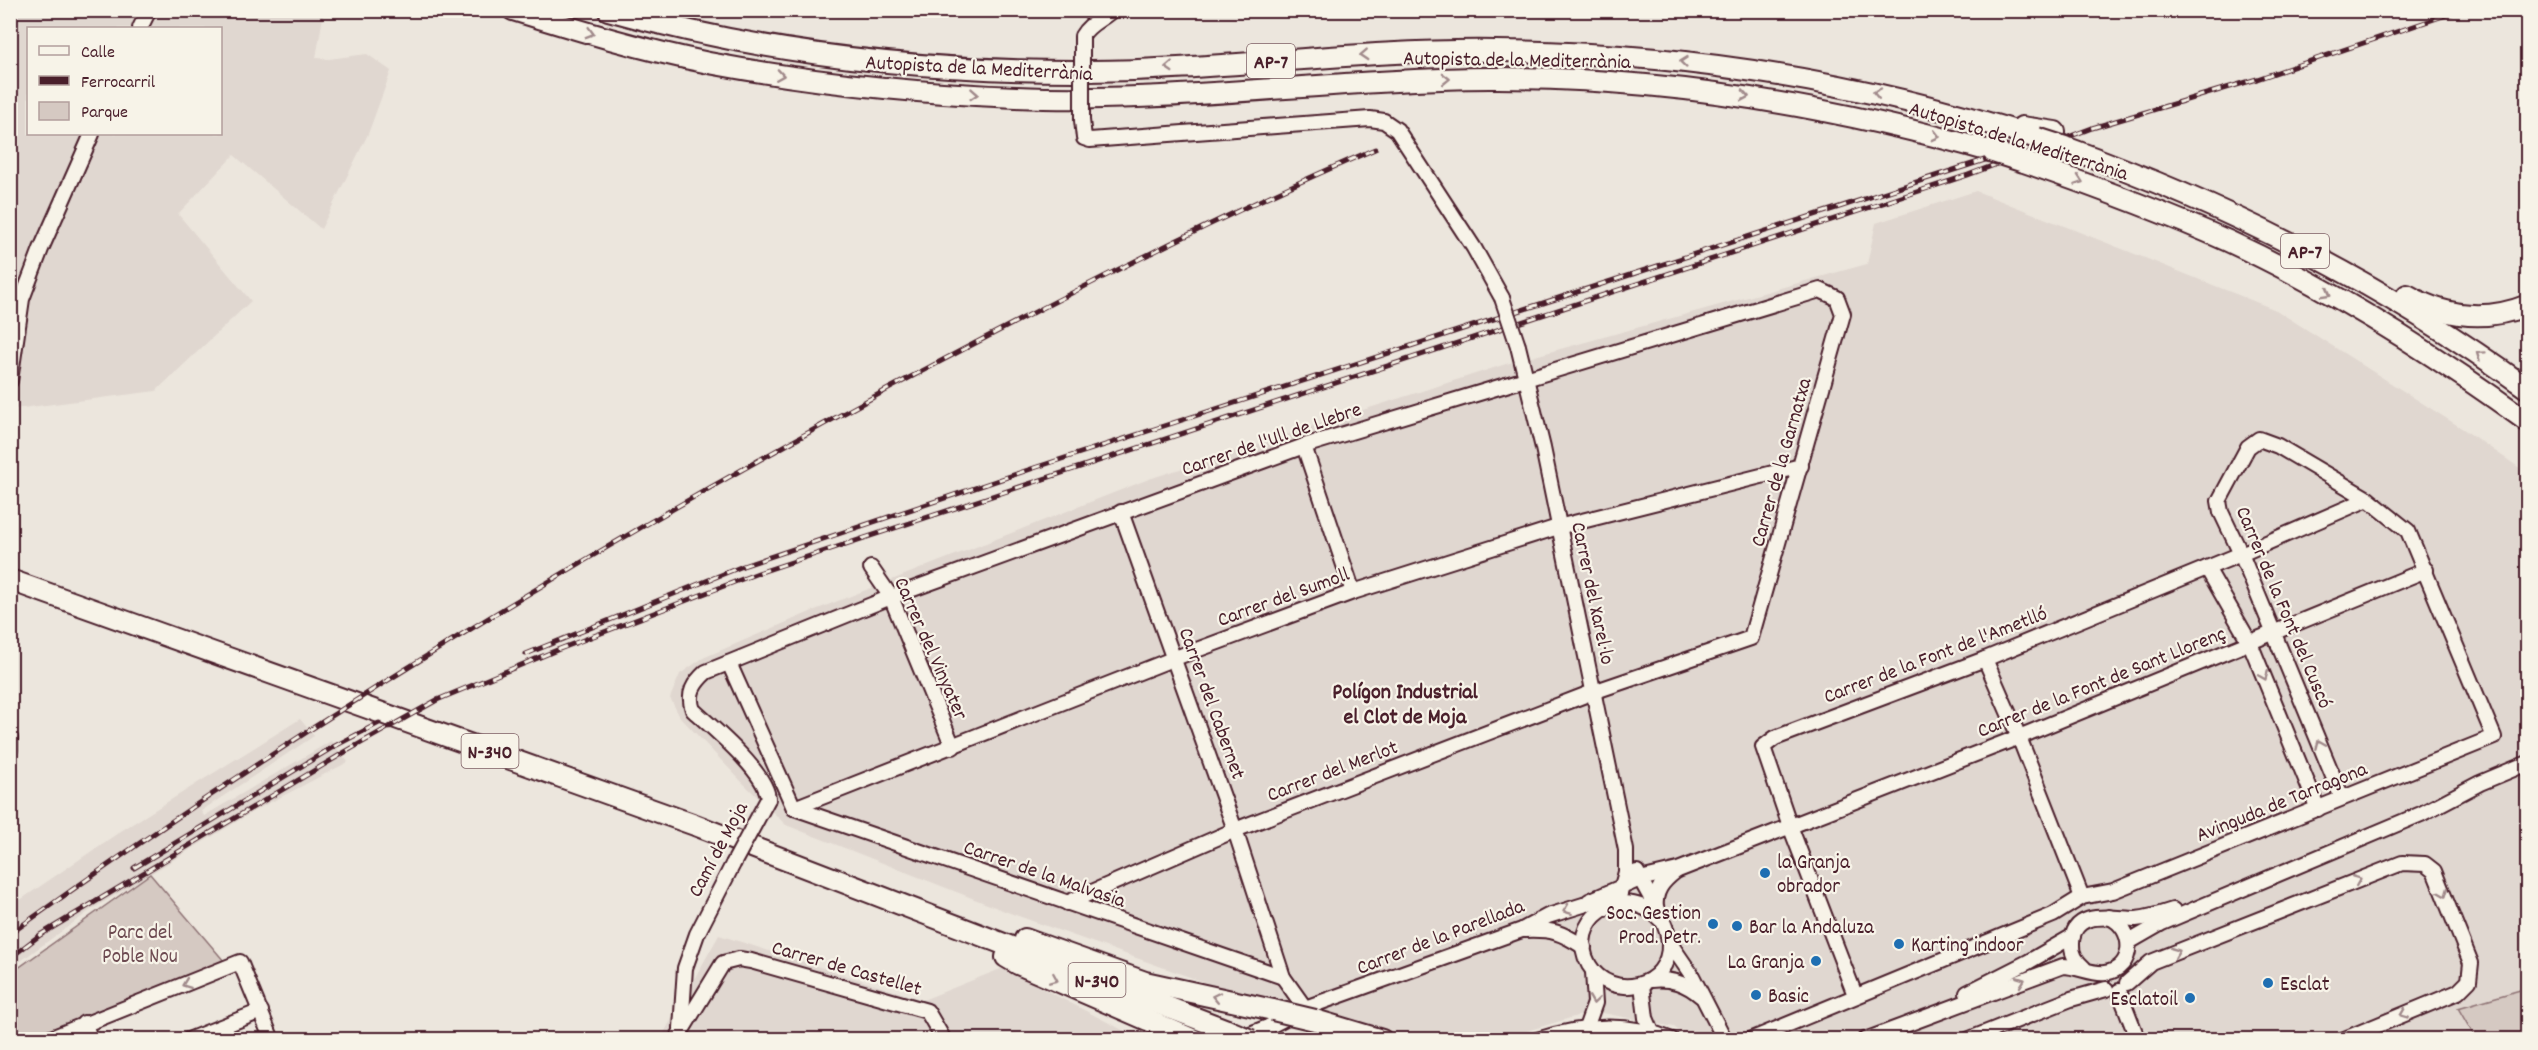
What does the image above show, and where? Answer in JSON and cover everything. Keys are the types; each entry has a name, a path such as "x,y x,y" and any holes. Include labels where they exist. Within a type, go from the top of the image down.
{"highway":[{"name":"Autopista de la Mediterrània","path":"513,10 679,56 783,76 864,87 1069,98 1419,80 1488,78 1587,81 1735,95 1880,122 2024,162 2149,207 2229,242 2302,279 2404,338 2528,422"},
{"name":"Autopista de la Mediterrània","path":"608,10 731,40 838,57 1009,69 1090,71 1442,51 1538,51 1633,56 1740,68 1837,85 1934,107 2059,140 2151,178 2281,237 2421,317 2528,388"},
{"path":"2059,140 2133,160 2254,213 2362,268 2422,304 2445,311 2476,316 2507,312 2528,305"},
{"name":"N-340","path":"10,580 694,825 1231,1035 1251,1040"},
{"path":"966,931 1014,935 1145,982 1273,1010 1310,1014 1382,1040"},
{"path":"966,931 1018,964 1194,1040"}],"street":[{"path":"140,27 149,10"},
{"name":"Carrer del Xarel·lo","path":"1112,10 1105,18 1089,26 1082,36 1084,138 1090,140 1361,119 1384,122 1397,130 1474,248 1502,297 1527,378 1584,639 1626,850"},
{"path":"10,381 22,299 41,249 92,135"},
{"name":"Carrer de l'Ull de Llebre","path":"729,663 891,597 1304,446 1820,290 1837,298"},
{"name":"Carrer de la Garnatxa","path":"1751,638 1844,314 1837,298"},
{"name":"Carrer de la Font del Cuscó","path":"2342,798 2241,554 2221,512 2219,501 2248,447 2259,439 2278,446 2368,499"},
{"path":"1304,446 1353,592"},
{"name":"Carrer del Sumoll","path":"794,808 1175,658 1353,592 1558,527 1801,466"},
{"path":"2368,499 2408,531 2426,570"},
{"name":"Carrer de la Font de l'Ametlló","path":"1855,996 1790,826 1763,747 1775,738 1985,659 2368,499"},
{"name":"Carrer del Cabernet","path":"1121,512 1235,830 1283,977 1310,1014"},
{"name":"Carrer del Vinyater","path":"871,568 891,597 953,747"},
{"path":"2207,568 2250,643 2318,809"},
{"name":"Carrer de la Font de Sant Llorenç","path":"1790,826 2019,737 2426,570"},
{"name":"Avinguda de Tarragona","path":"2082,897 2113,891 2494,737 2426,570"},
{"name":"Carrer del Merlot","path":"1067,903 1235,830 1593,693 1751,638"},
{"path":"1985,659 2019,737 2082,897 2106,917 2123,927 2130,968 2117,988"},
{"path":"729,663 794,808"},
{"name":"Camí de Moja","path":"678,1035 685,968 697,934 768,799 768,791 760,776 693,710 690,701 691,690 706,672 729,663"},
{"path":"10,738 10,750"},
{"path":"1907,1022 2063,966 2101,973 2113,970 2123,962 2128,948 2163,923 2421,814 2480,783 2528,763"},
{"name":"Carrer de la Malvasia","path":"794,808 1283,977"},
{"name":"Carrer de la Parellada","path":"1231,1035 1310,1014 1522,930 1640,879 1678,870 1790,826"},
{"path":"1626,850 1669,942 1691,974 1725,1040"},
{"path":"1615,904 1623,886 1626,850"},
{"path":"1967,1040 2071,999 2117,988 2151,962 2402,862 2425,864 2434,871 2471,963 2469,981 2458,992 2342,1040"},
{"name":"Carrer de la Parellada","path":"1658,915 1656,892 1667,878 1678,870"},
{"path":"1865,1040 2028,963 2077,930 2090,918 2139,919 2246,887"},
{"path":"2082,897 2077,910 2077,930 2073,954 2097,982 2117,988"},
{"path":"1750,1040 2052,915 2082,897"},
{"name":"Carrer de la Parellada","path":"1589,901 1600,900 1615,904"},
{"path":"1658,915 1641,905 1627,902 1601,910 1591,921 1585,933 1586,960 1593,972 1603,981 1615,986 1629,988 1647,982 1676,981 1691,987 1703,997"},
{"path":"1522,930 1548,929 1565,935 1584,947"},
{"path":"1652,1032 1646,1018 1647,982 1665,964 1669,942"},
{"name":"Carrer de Castellet","path":"678,1035 723,963 739,959 927,1011 944,1040"},
{"path":"46,1040 240,962 272,1040"},
{"path":"1586,1028 1595,1003 1593,972"},
{"path":"2117,988 2138,1040"},
{"path":"188,1040 261,1011"},
{"path":"84,1023 91,1040"},
{"path":"1538,1040 1560,1032 1610,1027 1652,1032 1672,1040"}],"shaded area":[{"path":"10,11 324,11 316,58 329,59 367,54 391,71 368,134 321,229 234,155 178,214 251,301 156,391 14,409 23,318 10,310"},
{"path":"1976,191 2276,310 2463,429 2527,473 2527,988 2458,1008 2476,1040 1690,1040 1674,1027 1603,1013 1577,1016 1530,1030 1511,1039 1421,1039 1215,986 1010,913 786,825 680,717 670,698 680,674 703,658 815,610 1149,479 1506,364 1867,264 1876,223"},
{"path":"300,719 314,736 201,811 204,816 331,741 348,762 254,811 91,910 11,968 10,907 121,831"},
{"path":"719,935 923,1000 1003,968 1140,1039 660,1040"}],"green space":[{"name":"Parc del Poble Nou","path":"150,874 224,961 37,1039 11,1039 10,974"},
{"path":"2527,988 2527,1039 2476,1039 2458,1008"}],"railway":[{"path":"10,958 40,935 345,752 437,700 557,650 758,573 1968,175 2092,128 2257,79 2461,10"},
{"path":"10,934 116,859 332,715 442,646 665,513 892,387 1071,294 1191,233 1375,149"},
{"path":"526,654 743,566 1037,467 1997,156"},
{"path":"134,868 333,747 379,723"}],"place":[{"name":"la Granja obrador","path":"1765,873"},
{"name":"Soc. Gestion Prod. Petr.","path":"1713,924"},
{"name":"Bar la Andaluza","path":"1737,926"},
{"name":"Karting indoor","path":"1899,944"},
{"name":"La Granja","path":"1816,961"},
{"name":"Esclat","path":"2268,983"},
{"name":"Basic","path":"1756,995"},
{"name":"Esclatoil","path":"2190,998"}],"district":[{"name":"Polígon Industrial el Clot de Moja","path":"1405,702"}]}
